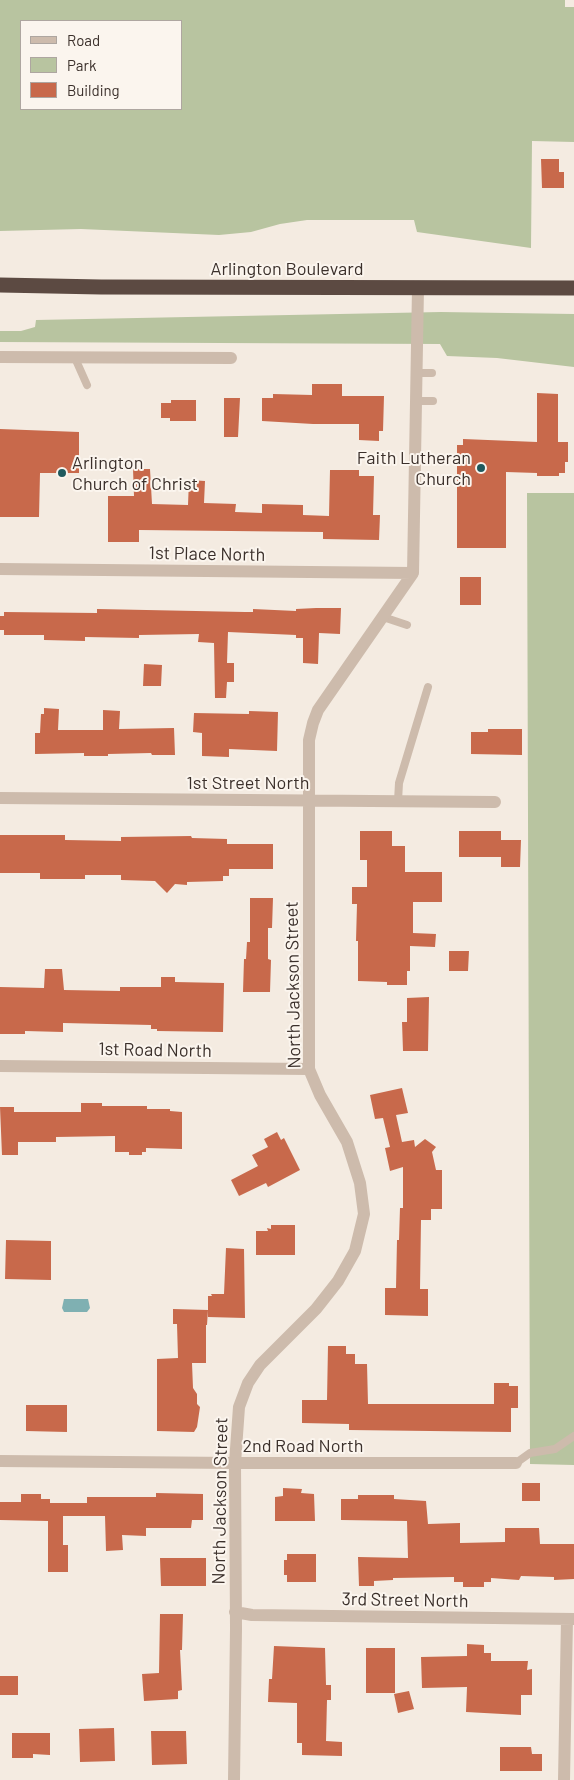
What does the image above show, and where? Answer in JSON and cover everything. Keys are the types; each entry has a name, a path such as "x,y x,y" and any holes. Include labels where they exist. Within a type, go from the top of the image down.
{"highway":[{"name":"Arlington Boulevard","path":"0,285 574,288"}],"street":[{"path":"413,574 418,288"},
{"path":"0,357 231,358"},
{"name":"1st Place North","path":"0,569 413,574"},
{"name":"North Jackson Street","path":"234,1780 235,1463 239,1407 248,1383 260,1365 316,1309 338,1281 355,1251 364,1214 360,1183 347,1142 320,1095 309,1069 309,740 318,710 413,574"},
{"name":"1st Street North","path":"0,798 496,802"},
{"name":"1st Road North","path":"0,1066 309,1069"},
{"name":"2nd Road North","path":"0,1461 516,1463"},
{"name":"3rd Street North","path":"235,1612 252,1615 570,1619"},
{"path":"564,1780 570,1619"}],"lane":[{"path":"75,358 87,385"},
{"path":"418,373 432,372"},
{"path":"417,401 432,401"},
{"path":"383,617 407,625"},
{"path":"398,801 399,783 428,687"},
{"path":"516,1463 530,1453 555,1449 574,1436"}],"green space":[{"path":"0,0 565,0 565,7 574,7 574,142 532,141 531,248 417,232 414,220 307,220 280,224 251,232 219,235 81,229 0,231"},
{"path":"441,312 574,314 574,367 497,358 447,356 440,344 0,342 0,331 21,331 35,327 36,320"},
{"path":"527,493 574,493 574,1465 530,1464"}],"water":[{"path":"64,1299 88,1299 90,1308 87,1312 64,1312 62,1308"}],"building":[{"path":"541,159 559,159 559,172 564,172 564,188 542,188"},
{"path":"312,384 342,384 342,396 384,396 383,431 379,431 379,441 359,440 359,424 262,421 262,398 273,398 273,394 312,395"},
{"name":"Faith Lutheran Church","path":"537,393 558,394 558,442 568,442 568,462 565,462 565,473 559,473 559,476 537,476 537,473 506,472 506,548 457,548 457,445 463,445 463,439 537,442"},
{"path":"224,398 240,398 238,437 224,437"},
{"path":"171,400 196,400 196,421 170,421 170,418 161,418 161,403 171,403"},
{"name":"Arlington Church of Christ","path":"0,429 79,432 79,473 40,473 39,517 0,517"},
{"path":"133,469 150,469 152,504 188,505 189,480 205,481 204,503 236,504 235,512 262,513 262,504 303,505 303,515 329,516 330,470 359,470 359,476 374,476 373,515 380,515 379,540 323,539 323,532 139,530 139,542 108,542 108,496 134,496"},
{"path":"460,577 481,577 481,605 460,605"},
{"path":"341,608 340,634 319,633 318,664 303,663 303,638 296,638 296,635 228,632 227,663 234,663 234,682 227,682 226,698 215,698 214,643 198,642 199,634 139,635 139,638 85,637 85,641 44,640 44,635 4,635 4,630 0,630 0,616 4,616 4,612 97,613 97,609 253,612 253,609 296,611 296,609"},
{"path":"144,664 162,665 161,686 143,686"},
{"path":"44,708 59,709 58,730 103,730 103,710 120,711 119,729 174,728 175,755 152,755 151,753 108,754 108,756 84,756 84,753 35,754 35,733 40,733 41,714 44,714"},
{"path":"249,711 278,712 277,751 229,749 229,757 202,756 202,733 193,732 194,713 249,714"},
{"path":"488,729 522,729 522,755 471,754 471,732 488,732"},
{"path":"360,831 392,831 392,846 405,846 405,872 442,872 442,902 413,902 413,933 436,934 435,947 410,946 410,971 407,971 407,985 387,985 387,982 358,981 357,904 352,904 352,887 367,887 367,860 360,860"},
{"path":"459,831 501,831 501,840 521,840 520,867 501,867 501,857 459,857"},
{"path":"0,835 65,835 65,840 121,841 121,837 191,836 192,838 227,839 227,844 273,844 273,869 229,869 229,876 223,876 223,881 187,882 187,885 175,884 167,893 155,881 121,880 121,875 85,875 85,879 40,879 40,873 0,873"},
{"path":"250,898 273,898 272,928 268,928 268,959 271,960 270,992 243,992 244,959 246,959 247,942 250,942"},
{"path":"449,951 469,951 468,971 449,971"},
{"path":"45,969 62,969 64,990 120,991 120,987 161,987 161,977 175,977 175,982 224,983 223,1032 157,1031 157,1029 151,1029 151,1025 63,1023 63,1032 25,1031 25,1034 0,1034 0,987 44,988"},
{"path":"429,997 428,1051 403,1051 402,1022 407,1022 407,998"},
{"path":"402,1088 408,1113 396,1115 402,1142 414,1140 415,1147 425,1139 436,1147 432,1152 436,1170 442,1170 442,1209 431,1209 431,1220 421,1220 420,1289 428,1289 428,1316 385,1315 385,1288 396,1288 397,1240 399,1240 400,1208 403,1208 403,1167 390,1171 385,1148 390,1147 383,1118 375,1119 370,1095"},
{"path":"81,1103 102,1103 102,1106 147,1106 147,1109 170,1109 170,1111 182,1112 182,1149 146,1148 146,1152 142,1152 142,1155 129,1155 129,1152 115,1152 115,1136 56,1137 56,1142 18,1142 18,1155 2,1155 0,1107 14,1107 14,1112 81,1112"},
{"path":"277,1132 281,1140 284,1138 300,1170 268,1187 266,1183 239,1196 231,1180 258,1166 252,1155 268,1147 264,1139"},
{"path":"271,1225 295,1225 295,1255 256,1255 256,1231 268,1231 267,1228 271,1229"},
{"path":"6,1240 51,1241 51,1280 5,1279"},
{"path":"226,1248 244,1249 245,1318 208,1317 208,1296 212,1296 211,1294 224,1294"},
{"path":"173,1309 208,1310 206,1363 192,1363 193,1388 197,1394 197,1404 200,1407 197,1427 194,1432 157,1431 157,1359 178,1358 177,1324 173,1324"},
{"path":"328,1346 346,1346 346,1354 355,1354 355,1364 367,1364 368,1404 494,1404 494,1383 509,1383 509,1386 518,1386 518,1408 511,1408 511,1432 349,1430 349,1424 302,1423 302,1400 327,1400"},
{"path":"26,1405 67,1405 67,1432 26,1431"},
{"path":"522,1483 540,1483 540,1501 522,1501"},
{"path":"283,1488 302,1489 301,1493 314,1494 315,1521 275,1521 275,1497 283,1496"},
{"path":"156,1493 203,1494 203,1520 192,1520 191,1528 146,1528 146,1536 122,1535 123,1550 106,1551 105,1516 63,1516 63,1545 68,1545 68,1572 48,1572 48,1521 0,1520 0,1502 21,1502 21,1494 41,1494 41,1499 50,1499 50,1503 87,1503 87,1497 156,1497"},
{"path":"358,1495 394,1495 394,1499 426,1501 428,1524 460,1523 460,1543 505,1542 505,1528 539,1528 540,1544 574,1544 574,1579 554,1580 554,1577 521,1576 519,1580 491,1578 491,1582 484,1582 484,1587 463,1587 463,1582 454,1582 454,1577 393,1578 393,1580 374,1581 374,1586 359,1586 358,1557 408,1558 407,1521 341,1520 341,1499 358,1499"},
{"path":"287,1554 316,1554 316,1582 287,1582 287,1575 284,1575 284,1560 287,1560"},
{"path":"160,1558 206,1558 206,1586 161,1586"},
{"path":"160,1614 183,1614 182,1650 180,1650 182,1690 178,1691 178,1699 144,1701 142,1674 159,1673"},
{"path":"467,1644 484,1645 484,1653 491,1653 491,1661 528,1661 527,1670 532,1669 532,1695 521,1695 521,1715 466,1712 467,1687 422,1688 421,1657 467,1656"},
{"path":"274,1646 325,1648 326,1685 331,1685 331,1700 327,1700 326,1741 342,1742 342,1756 302,1755 302,1743 297,1743 297,1703 268,1702 269,1679 272,1679"},
{"path":"366,1648 395,1648 395,1693 366,1693"},
{"path":"0,1676 18,1676 18,1695 0,1695"},
{"path":"409,1691 414,1709 398,1713 394,1694"},
{"path":"114,1728 115,1761 80,1762 79,1729"},
{"path":"151,1731 186,1731 187,1764 152,1765"},
{"path":"12,1733 50,1733 50,1755 33,1754 33,1758 12,1758"},
{"path":"500,1747 531,1747 532,1754 542,1754 542,1771 500,1771"}],"place":[{"name":"Faith Lutheran Church","path":"481,468"},
{"name":"Arlington Church of Christ","path":"62,473"}]}
